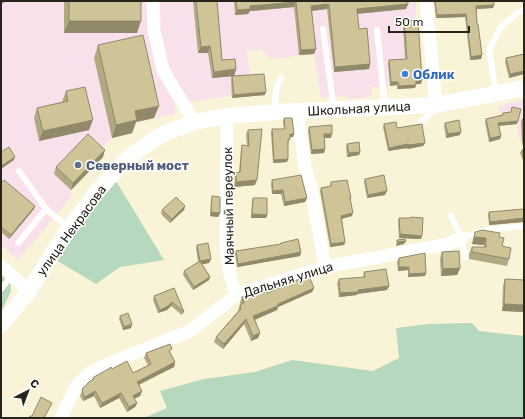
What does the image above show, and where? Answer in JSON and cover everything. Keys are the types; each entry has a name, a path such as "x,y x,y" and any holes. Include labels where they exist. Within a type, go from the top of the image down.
{"street":[{"path":"153,1 154,30 163,70 194,122"},
{"path":"426,1 436,105"},
{"name":"Школьная улица","path":"194,122 227,116 276,112 436,105 524,88"},
{"path":"297,111 305,167 311,188 325,267"},
{"name":"Маячный переулок","path":"227,116 226,250 230,275 236,295"},
{"name":"улица Некрасова","path":"1,325 29,291 69,228 95,194 116,170 137,151 163,134 194,122"},
{"name":"Дальняя улица","path":"61,418 75,388 86,375 105,365 190,330 236,295 325,267 448,244 462,238"},
{"path":"1,266 29,291"}],"lane":[{"path":"496,93 489,50 501,27 517,13 524,10"},
{"path":"323,28 334,109"},
{"path":"377,30 385,107"},
{"path":"276,112 276,90 281,78"},
{"path":"420,122 432,112 436,105"},
{"path":"19,171 46,209 69,228"},
{"path":"18,243 46,209"},
{"path":"451,216 462,238 465,257"},
{"path":"462,238 473,233 524,226"},
{"path":"1,289 12,275"}],"shaded area":[{"path":"1,1 416,1 419,61 390,86 372,87 372,96 351,99 343,96 321,98 314,54 270,59 262,49 247,51 250,78 263,77 265,95 232,98 232,96 222,97 174,106 175,114 130,124 132,133 112,138 97,152 54,174 71,190 70,199 18,260 1,245"},
{"path":"524,99 524,149 517,133 519,118 502,116 498,106"}],"green space":[{"path":"116,181 164,260 120,267 96,284 56,260 73,233"},
{"path":"1,274 10,282 11,291 1,312"},
{"path":"472,323 479,331 524,336 524,418 144,418 167,408 160,391 204,379 255,372 292,360 373,371 399,358 396,328 429,324"}],"building":[{"path":"69,1 141,1 141,21 69,21"},
{"path":"196,1 217,1 222,60 235,59 236,69 214,72 210,46 201,47"},
{"path":"236,1 408,1 408,4 357,9 359,29 367,28 370,64 335,67 329,4 311,6 316,49 301,50 296,2 250,6 250,9 237,10"},
{"path":"435,1 494,1 494,5 476,6 482,55 471,57 466,14 437,15"},
{"path":"418,20 422,80 416,81 416,85 399,86 398,82 391,82 389,60 407,59 404,21"},
{"path":"143,35 159,106 135,111 137,120 116,125 98,45"},
{"path":"524,54 524,71 510,74 506,58"},
{"path":"264,74 266,92 234,95 232,76"},
{"path":"85,87 93,120 43,131 37,108 68,101 66,91"},
{"path":"512,107 521,109 518,121 498,123 501,136 490,138 486,119 511,112"},
{"path":"284,118 292,118 294,134 290,134 290,139 288,139 288,159 274,160 272,129 285,129"},
{"path":"524,118 524,142 523,140"},
{"path":"459,120 461,132 448,134 445,123"},
{"path":"396,122 397,128 422,124 425,143 408,144 389,148 384,124"},
{"path":"332,125 332,134 324,134 325,149 312,150 309,127"},
{"path":"262,129 257,180 236,182 236,173 240,172 242,145 249,146 248,130"},
{"name":"Северный мост","path":"88,134 105,150 73,183 56,167"},
{"path":"359,142 360,152 349,153 347,144"},
{"path":"9,147 15,157 1,166 1,152"},
{"path":"301,175 307,198 285,202 283,190 273,191 272,180"},
{"path":"384,175 387,191 368,195 365,179"},
{"path":"4,180 35,206 11,235 1,227 1,183"},
{"path":"347,180 353,213 341,216 345,242 331,244 321,188 331,186 331,182"},
{"path":"212,196 220,197 220,213 211,212"},
{"path":"176,197 185,206 172,219 162,210"},
{"path":"253,198 267,198 267,215 252,214"},
{"path":"524,209 524,218 490,222 489,212"},
{"path":"399,218 423,218 422,236 400,234"},
{"path":"482,230 500,233 499,237 504,238 502,246 511,248 509,259 472,252 472,247 486,247 486,238 474,237 475,232"},
{"path":"298,239 301,252 238,264 236,251 281,244"},
{"path":"405,239 406,241 397,242 397,240"},
{"path":"208,243 211,259 200,261 197,245"},
{"path":"459,251 460,268 443,269 442,252"},
{"path":"425,253 426,273 409,274 409,267 399,267 399,258"},
{"path":"200,261 210,277 194,287 184,271"},
{"path":"386,269 389,286 358,290 358,292 340,293 339,279 365,277 364,272"},
{"path":"309,276 314,288 278,304 278,306 253,316 260,333 253,336 246,319 224,344 216,337 241,309 240,305 244,303 242,297 265,290 267,293"},
{"path":"505,279 524,280 524,305 504,304"},
{"path":"174,288 184,312 172,302 160,310 154,296"},
{"path":"128,313 132,324 124,327 120,316"},
{"path":"170,344 172,349 169,351 175,362 137,382 142,391 133,396 137,403 129,407 121,393 102,403 95,391 85,397 82,391 83,388 94,379 94,377 111,367 112,369 127,361 133,373 151,364 146,353"},
{"path":"41,397 52,403 44,418 29,418 32,416"}],"place":[{"name":"Облик","path":"405,74"},
{"name":"Северный мост","path":"78,165"}]}
